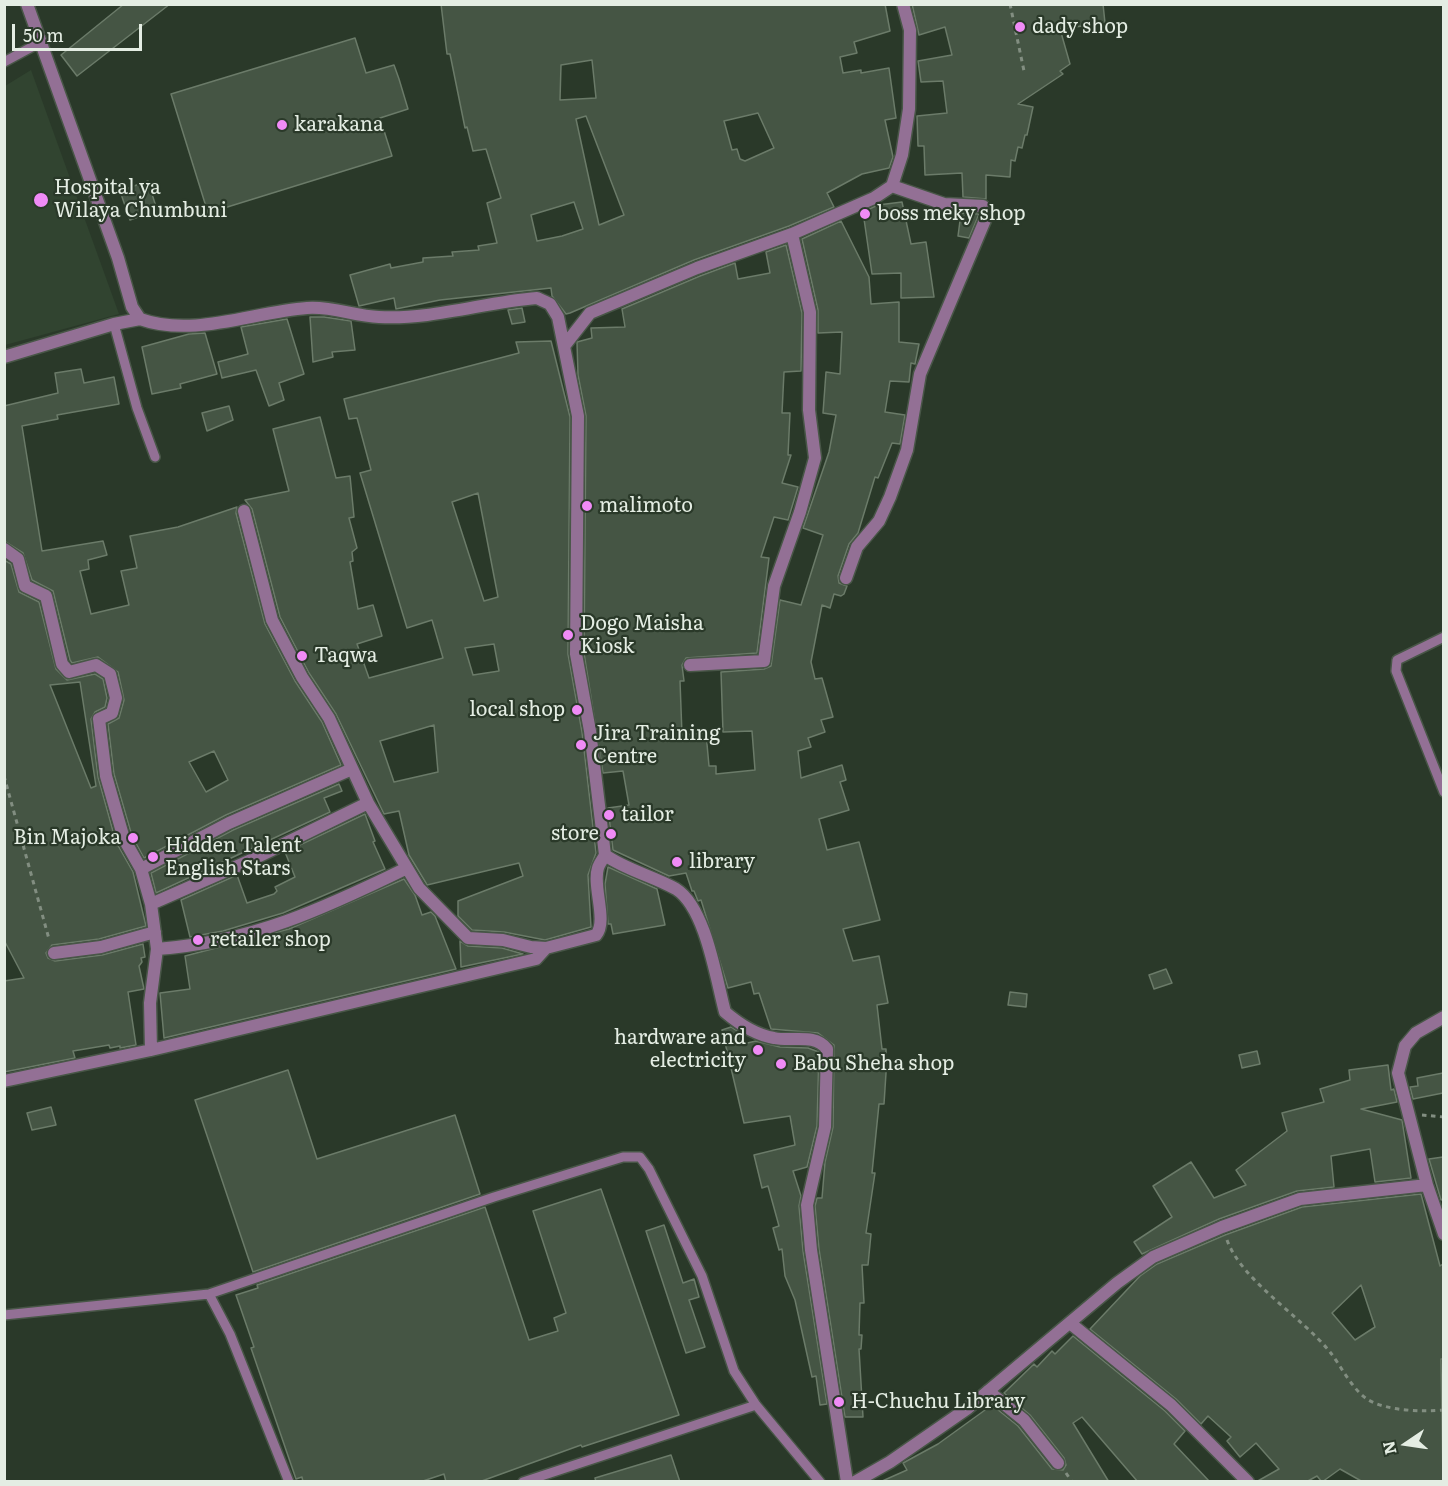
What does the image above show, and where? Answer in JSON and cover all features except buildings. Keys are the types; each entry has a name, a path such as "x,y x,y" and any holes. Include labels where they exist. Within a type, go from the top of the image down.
{"street":[{"path":"27,4 118,258 132,307 140,319"},
{"path":"565,345 590,313 697,268 792,234 873,198 892,186 902,155 909,109 910,30 903,4"},
{"path":"846,578 858,547 879,521 890,497 906,450 920,374 988,213 983,206 944,204 892,186"},
{"path":"690,665 764,661 774,586 800,512 815,458 809,410 810,312 792,234"},
{"path":"4,357 114,324 140,319 176,327 308,308 339,309 388,317 426,315 537,298 550,304 558,316 578,416 576,654 590,731 605,855 598,868 599,932 579,941 546,948 503,940 468,938 419,888 368,803 329,718 302,677 272,620 244,511"},
{"path":"4,549 18,560 25,586 46,596 62,664 69,672 96,666 110,675 116,698 112,713 99,719 101,749 124,839 141,869 151,904 158,949 150,1003 151,1050"},
{"path":"141,869 229,823 352,769"},
{"path":"151,904 249,861 368,803"},
{"path":"605,855 615,863 678,891 697,913 725,1012 754,1032 774,1038 813,1039 821,1042 827,1049 825,1127 807,1204 811,1250 847,1482"},
{"path":"158,949 194,946 271,928 332,904 407,868"},
{"path":"54,953 101,947 155,932"},
{"path":"4,1081 151,1050 536,959 546,948"},
{"path":"1443,1017 1416,1033 1405,1046 1398,1073 1427,1185 1442,1221 1443,1234"},
{"path":"855,1482 890,1462 988,1391 1153,1257 1222,1227 1300,1199 1427,1185"},
{"path":"1070,1323 1171,1405 1248,1482"},
{"path":"988,1391 1024,1420 1058,1463"}],"lane":[{"path":"4,62 41,42"},
{"path":"114,324 136,408 155,457"},
{"path":"1443,637 1397,660 1395,671 1443,792"},
{"path":"4,1315 209,1294 494,1197 623,1157 640,1157 649,1169 702,1276 734,1371 756,1405 820,1482"},
{"path":"209,1294 230,1334 289,1482"},
{"path":"523,1482 756,1405"}],"path":[{"path":"1010,4 1024,71"},
{"path":"4,776 34,890 54,953"},
{"path":"1408,1114 1443,1117"},
{"path":"1222,1227 1239,1262 1265,1290 1309,1328 1365,1398 1405,1410 1443,1410"}],"shaded area":[{"name":"Hospital ya Wilaya Chumbuni","path":"31,70 119,314 5,345 5,86"}],"place":[{"name":"dady shop","path":"1020,27"},
{"name":"karakana","path":"282,125"},
{"name":"Hospital ya Wilaya Chumbuni","path":"41,200"},
{"name":"boss meky shop","path":"865,214"},
{"name":"malimoto","path":"587,506"},
{"name":"Dogo Maisha Kiosk","path":"568,635"},
{"name":"Taqwa","path":"302,656"},
{"name":"local shop","path":"577,710"},
{"name":"Jira Training Centre","path":"581,745"},
{"name":"tailor","path":"609,815"},
{"name":"store","path":"611,834"},
{"name":"Bin Majoka","path":"133,838"},
{"name":"Hidden Talent English Stars","path":"153,857"},
{"name":"library","path":"677,862"},
{"name":"retailer shop","path":"198,940"},
{"name":"hardware and electricity","path":"758,1050"},
{"name":"Babu Sheha shop","path":"781,1064"},
{"name":"H-Chuchu Library","path":"839,1402"}]}
